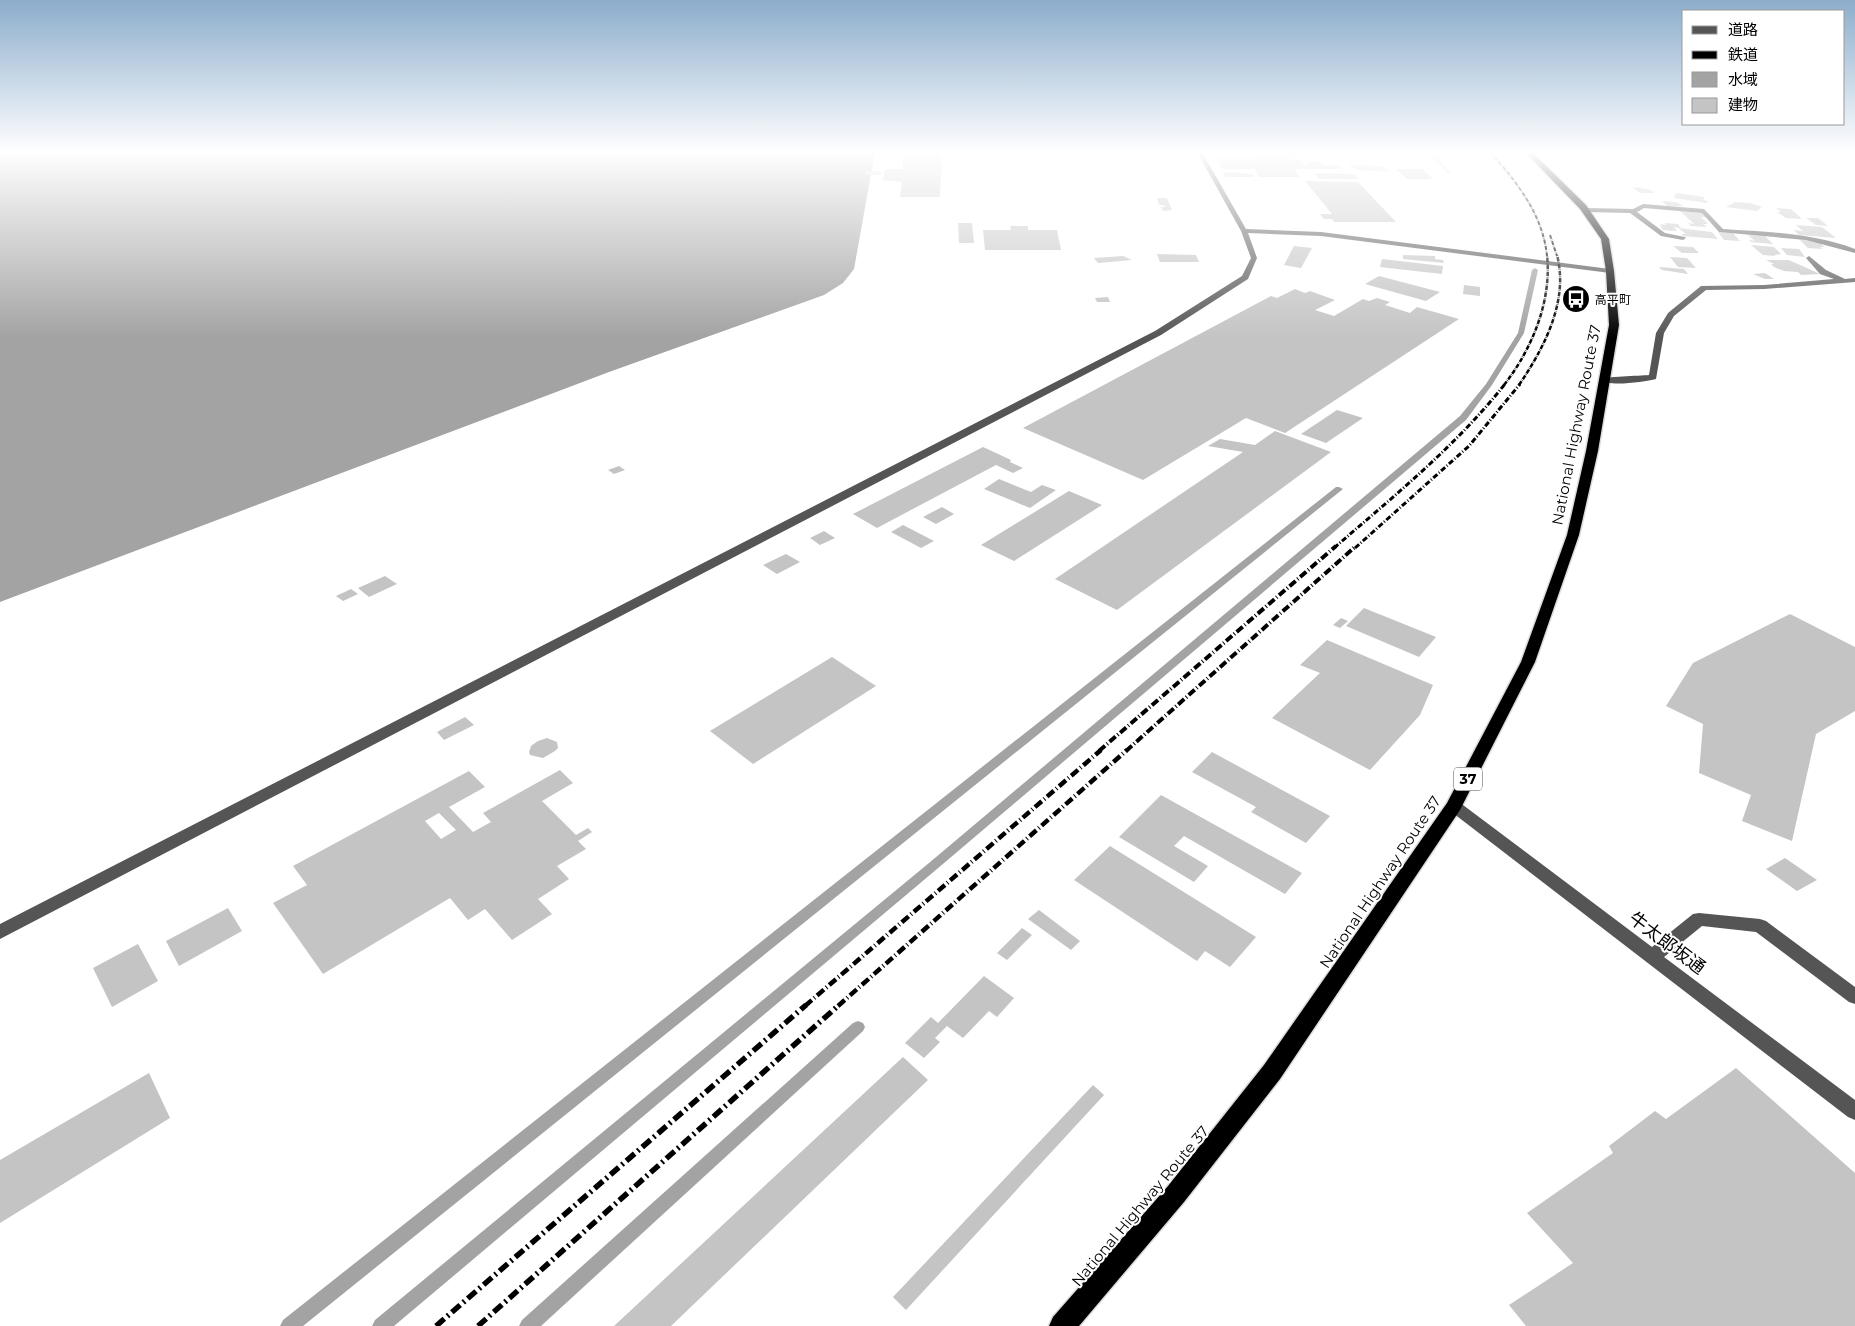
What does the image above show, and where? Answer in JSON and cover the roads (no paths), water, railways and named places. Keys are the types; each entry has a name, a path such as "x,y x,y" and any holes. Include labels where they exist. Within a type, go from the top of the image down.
{"highway":[{"name":"National Highway Route 37","path":"1062,1326 1176,1194 1272,1072 1454,806 1528,662 1573,535 1592,451 1614,325 1610,271 1605,239 1589,214"}],"street":[{"path":"0,932 1158,333 1245,276 1254,258 1244,231 1234,214"},
{"path":"1636,214 1663,235 1683,238"},
{"path":"1706,214 1721,231 1809,237 1837,243 1855,251"},
{"path":"1244,231 1321,234 1610,271"},
{"path":"1809,258 1823,272 1844,281"},
{"path":"1604,380 1632,380 1653,377 1660,333 1671,316 1704,288 1764,287 1855,280"},
{"name":"牛太郎坂通","path":"1454,806 1855,1112"},
{"path":"1652,956 1699,920 1760,926 1855,998"}],"water":[{"path":"0,214 864,214 854,269 843,283 824,295 609,372 0,602"}],"waterway":[{"path":"381,1326 933,866 1463,418 1489,385 1521,333 1535,270"},
{"path":"289,1326 1339,489"},
{"path":"528,1326 858,1027"}],"railway":[{"path":"1534,214 1545,241 1547,256"},
{"path":"1550,235 1557,256"},
{"path":"1504,385 1523,356 1538,324 1546,290 1547,255"},
{"path":"1519,385 1545,340 1557,307 1560,290 1560,272 1557,255"},
{"path":"1334,548 1402,490 1445,449 1486,407 1505,384"},
{"path":"1355,548 1469,446 1520,384"},
{"path":"1099,751 1336,546"},
{"path":"1126,751 1356,546"},
{"path":"805,1006 1101,750"},
{"path":"838,1006 1127,750"},
{"path":"436,1326 806,1005"},
{"path":"478,1326 839,1005"}],"place":[{"name":"高平町","path":"1576,299"}]}
